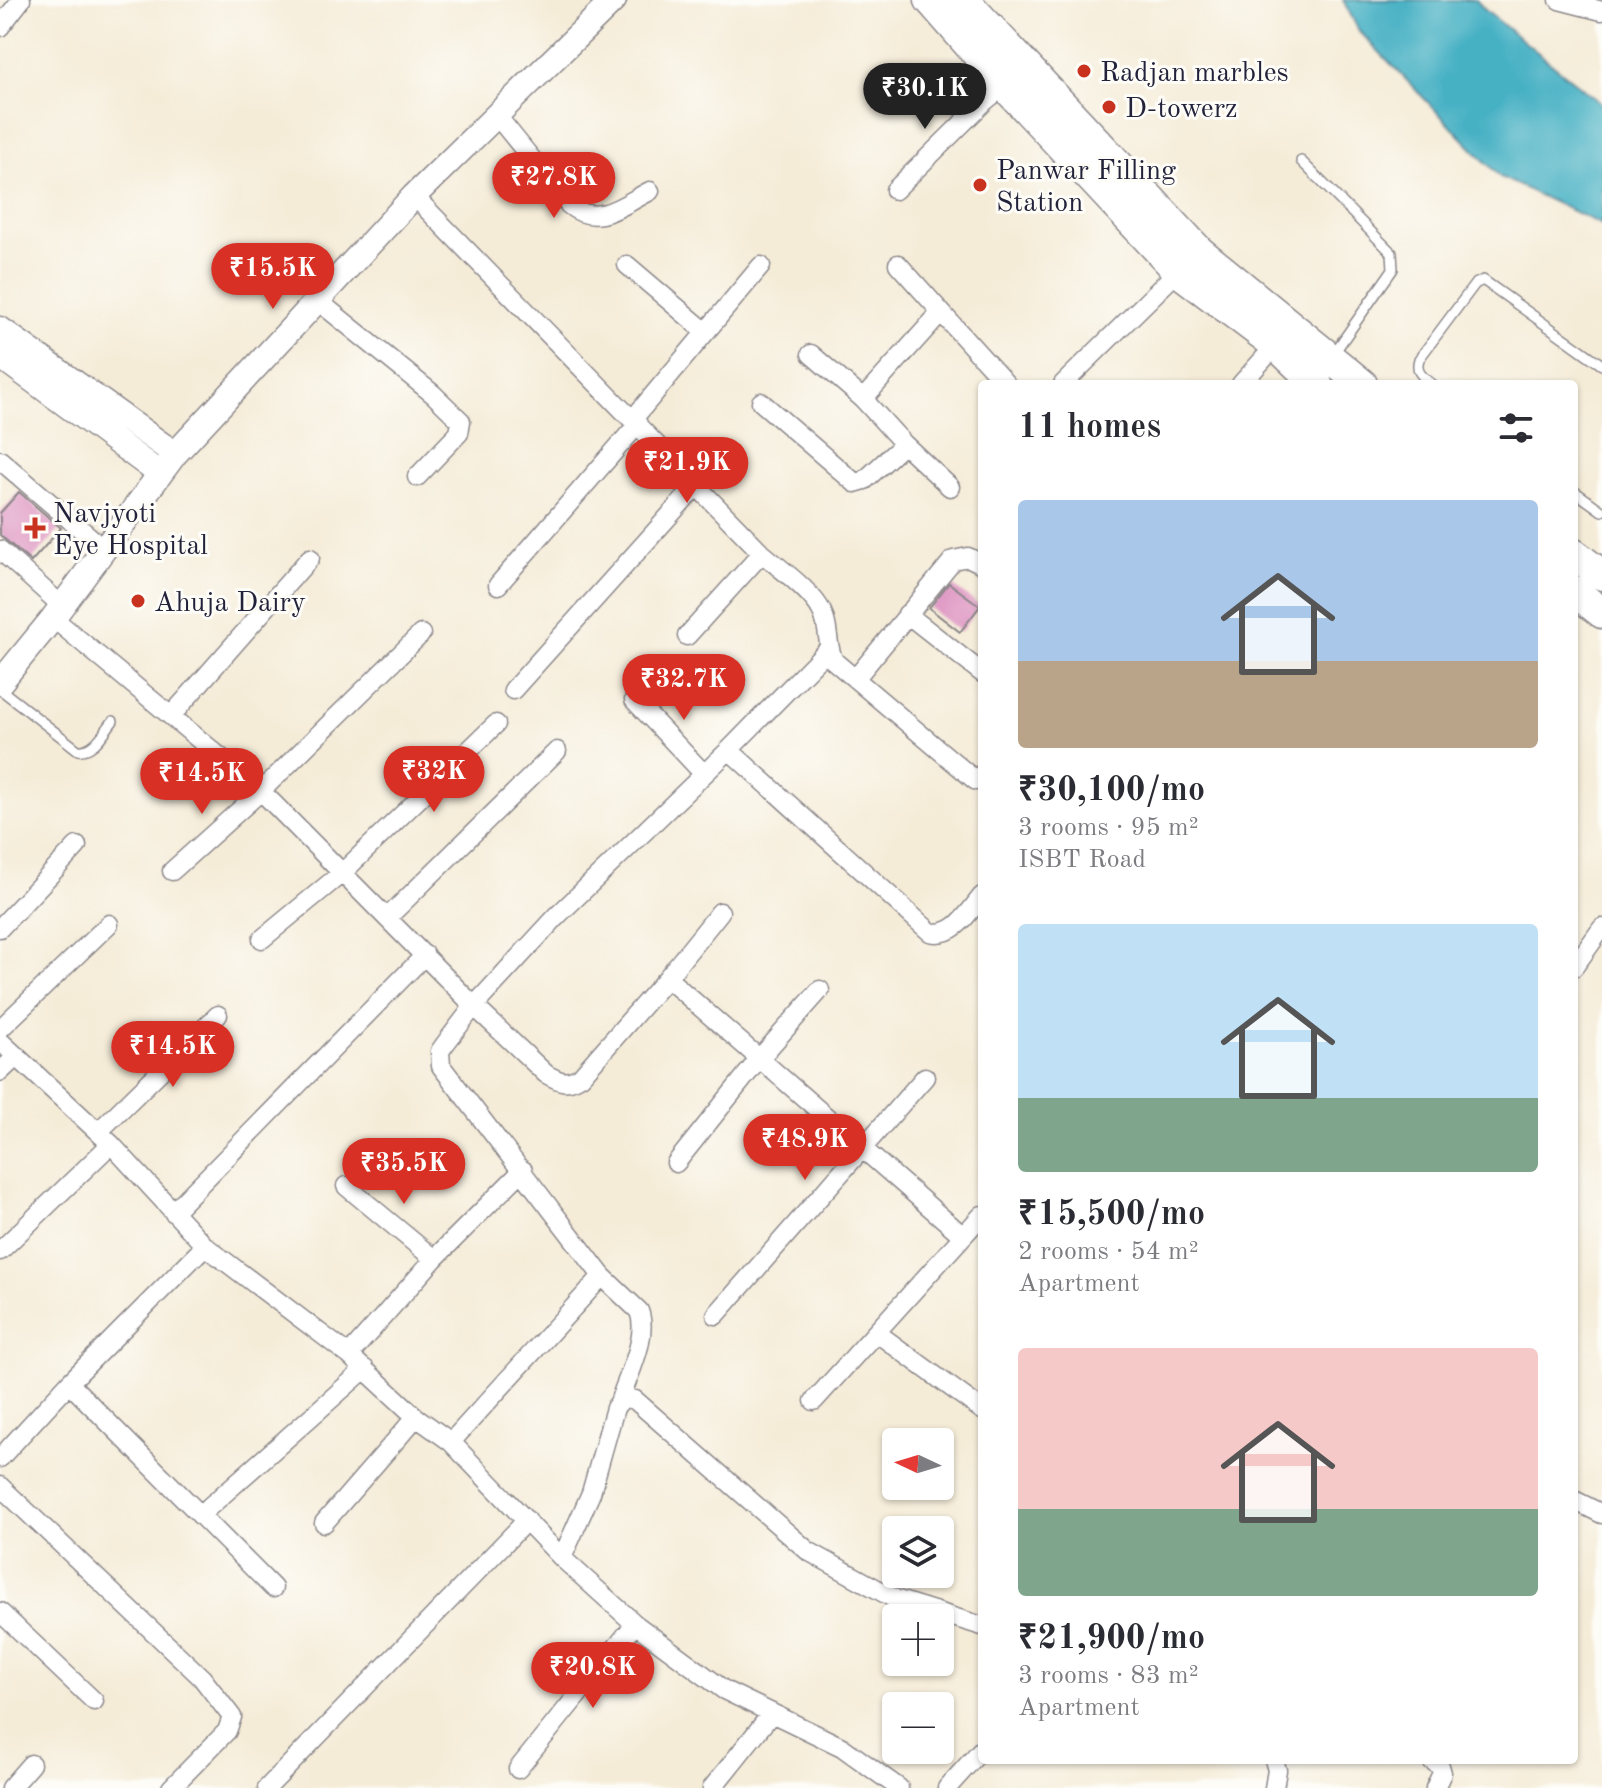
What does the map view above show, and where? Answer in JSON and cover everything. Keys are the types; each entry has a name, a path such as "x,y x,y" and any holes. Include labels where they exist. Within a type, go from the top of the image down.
{"highway":[{"path":"930,0 1016,76 1324,371"},
{"path":"964,0 1016,76 1178,271 1276,345 1324,371 1350,380"},
{"path":"1578,557 1602,575"},
{"path":"1578,594 1602,613"}],"main road":[{"path":"0,686 175,454 414,196 614,0"},
{"path":"0,329 175,454"},
{"path":"0,356 160,474"}],"street":[{"path":"0,27 21,0"},
{"path":"1559,0 1602,11"},
{"path":"895,190 1016,76"},
{"path":"497,116 578,213 588,217 600,215 650,191"},
{"path":"414,196 762,553 818,604 828,630 828,649 834,661 976,781 978,779"},
{"path":"898,264 1002,380"},
{"path":"627,265 706,332"},
{"path":"498,585 761,266"},
{"path":"1067,380 1178,271"},
{"path":"317,300 433,394 461,421 459,433 417,477"},
{"path":"863,399 941,312"},
{"path":"1245,380 1276,345"},
{"path":"811,354 863,399 904,444 950,487"},
{"path":"761,402 855,483 865,480 904,444"},
{"path":"0,460 104,549"},
{"path":"513,690 697,485"},
{"path":"0,550 58,612 171,716 261,791 474,1006 546,1074 559,1082 570,1083 581,1076 720,912"},
{"path":"687,636 762,553"},
{"path":"855,679 953,560 968,557 978,562"},
{"path":"171,716 310,558"},
{"path":"907,614 978,670"},
{"path":"172,871 261,791 421,634"},
{"path":"562,1558 591,1493 641,1338 642,1319 639,1311 602,1276 441,1066 440,1051 474,1006 557,916 729,750 828,649"},
{"path":"634,700 703,773"},
{"path":"262,939 342,873 496,724"},
{"path":"729,750 930,932 941,935 951,931 978,901"},
{"path":"387,918 557,751"},
{"path":"4,916 77,846"},
{"path":"0,1029 109,924"},
{"path":"1578,961 1602,928"},
{"path":"173,1212 425,955"},
{"path":"667,978 963,1236"},
{"path":"676,1163 759,1059 820,990"},
{"path":"0,1251 218,1015"},
{"path":"0,1041 105,1138 205,1246 349,1355 416,1417 451,1442 562,1558 635,1624 724,1690 842,1747 890,1785"},
{"path":"0,1072 17,1056"},
{"path":"716,1315 925,1077"},
{"path":"349,1355 434,1259 523,1170"},
{"path":"346,1186 434,1259"},
{"path":"814,1401 978,1219"},
{"path":"0,1458 69,1383 205,1246"},
{"path":"451,1442 602,1276"},
{"path":"877,1333 978,1407"},
{"path":"200,1515 365,1369"},
{"path":"69,1383 273,1588"},
{"path":"620,1400 626,1397 635,1400 808,1551 895,1599 978,1625"},
{"path":"324,1523 416,1417"},
{"path":"0,1486 202,1678 229,1709 232,1717 227,1731 171,1788"},
{"path":"1578,1502 1602,1514"},
{"path":"267,1788 527,1520"},
{"path":"0,1612 94,1701"},
{"path":"518,1769 635,1624"},
{"path":"712,1788 772,1713"},
{"path":"947,1788 978,1753"},
{"path":"10,1788 31,1764"},
{"path":"1274,1788 1275,1764"},
{"path":"1435,1788 1442,1773 1437,1764"}],"lane":[{"path":"1301,161 1392,253 1394,260 1389,276 1324,371"},
{"path":"1427,380 1417,368 1419,359 1475,284 1483,280 1602,365"},
{"path":"1578,494 1602,511"},
{"path":"0,686 78,750 91,748 113,721"}],"water":[{"path":"1343,0 1476,0 1602,104 1602,225 1500,177 1359,31"}],"building":[{"path":"19,492 61,528 31,562 0,535 0,513"},
{"path":"949,583 978,605 960,632 929,608"}],"place":[{"name":"Radjan marbles","path":"1084,71"},
{"name":"D-towerz","path":"1109,107"},
{"name":"Panwar Filling Station","path":"980,185"},
{"name":"Navjyoti Eye Hospital","path":"35,528"},
{"name":"Ahuja Dairy","path":"138,601"}]}
